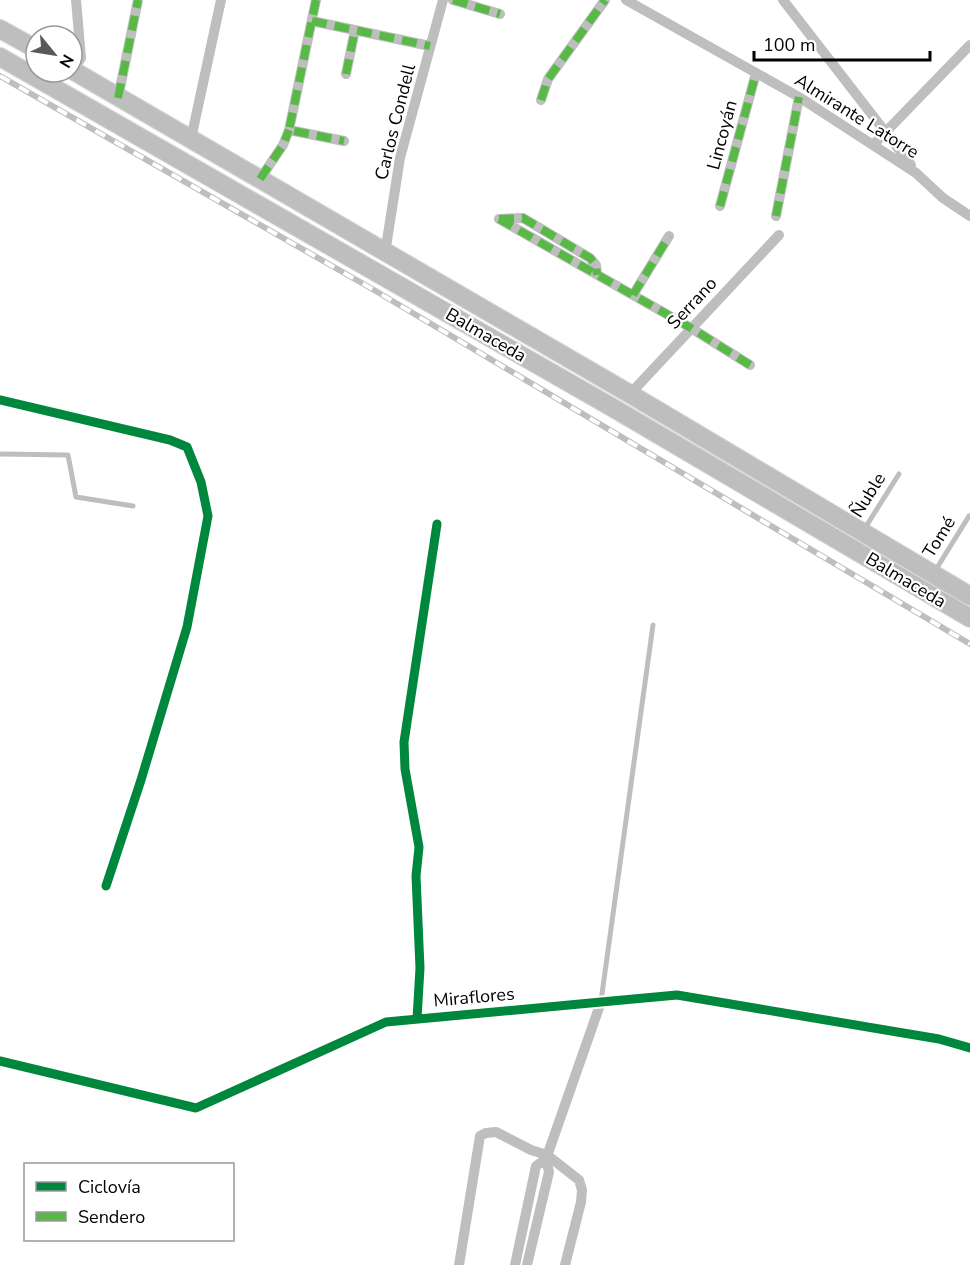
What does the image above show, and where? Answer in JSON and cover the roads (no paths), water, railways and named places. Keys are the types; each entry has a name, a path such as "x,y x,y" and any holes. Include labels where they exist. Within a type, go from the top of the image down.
{"main road":[{"path":"0,28 24,42"},
{"name":"Balmaceda","path":"0,57 615,409 970,618"},
{"name":"Balmaceda","path":"84,77 630,394 970,596"}],"street":[{"path":"76,0 78,24"},
{"path":"118,98 138,0"},
{"path":"191,138 221,0"},
{"path":"260,179 283,145 289,130 316,0"},
{"name":"Carlos Condell","path":"385,253 400,158 443,0"},
{"path":"453,0 500,14"},
{"path":"542,100 548,79 605,0"},
{"name":"Almirante Latorre","path":"626,0 799,97 874,144 916,172 943,198 970,216"},
{"path":"783,0 916,172"},
{"path":"312,21 430,46"},
{"path":"346,74 355,30"},
{"path":"874,144 970,45"},
{"name":"Lincoyán","path":"720,206 756,73"},
{"path":"776,216 799,97"},
{"path":"289,130 344,141"},
{"path":"597,275 596,265 590,258 523,218 499,219 633,296 691,328 750,365"},
{"name":"Serrano","path":"630,394 779,235"},
{"path":"633,296 669,236"},
{"path":"0,400 170,440 187,447 201,482 208,516 187,627 106,886"},
{"path":"417,1019 420,968 416,876 419,847 405,769 404,742 437,524"},
{"name":"Miraflores","path":"0,1061 196,1108 386,1022 676,995 939,1039 970,1048"},
{"path":"527,1265 549,1172 547,1157 601,1002"},
{"path":"459,1265 480,1136 496,1132 547,1157 579,1180 582,1190 565,1265"},
{"path":"515,1265 536,1166 547,1157"}],"lane":[{"path":"0,454 68,455 76,497 133,506"},
{"name":"Ñuble","path":"863,531 899,474"},
{"name":"Tomé","path":"934,574 969,516"},
{"path":"601,1002 653,625"}],"railway":[{"path":"0,76 374,290 970,644"}]}
